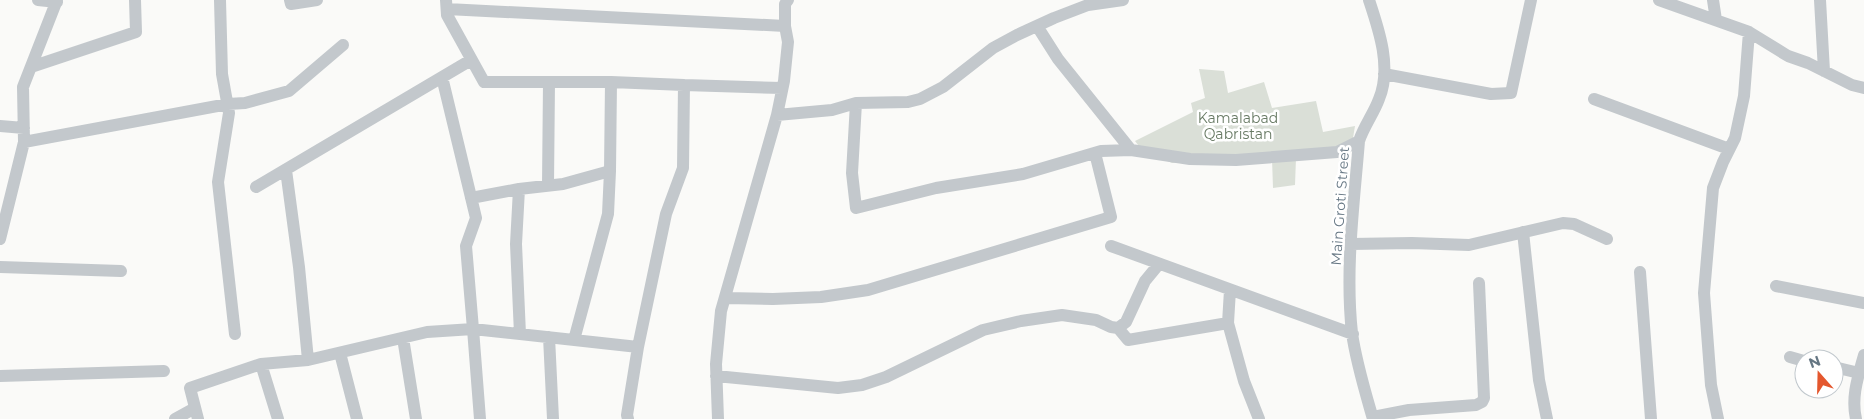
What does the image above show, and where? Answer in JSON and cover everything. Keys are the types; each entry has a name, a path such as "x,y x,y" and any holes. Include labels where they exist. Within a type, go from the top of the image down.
{"street":[{"path":"0,239 24,142 22,87 57,1 38,0"},
{"path":"30,67 136,32 135,0"},
{"path":"220,0 222,74 229,113 218,182 235,334"},
{"path":"290,0 291,4 317,0"},
{"path":"718,419 716,376 721,311 777,115 788,42 785,26 786,4 788,0"},
{"path":"777,115 832,110 856,103 908,102 920,99 942,87 993,48 1037,26 1070,5 1088,5 1123,0"},
{"name":"Main Groti Street","path":"1370,0 1380,37 1384,82 1379,100 1364,127 1359,141 1351,244 1352,334 1363,386 1373,418"},
{"path":"1384,74 1491,94 1511,93 1531,0"},
{"path":"1659,0 1749,32 1788,56 1852,85 1864,88"},
{"path":"1713,0 1716,20"},
{"path":"1820,0 1824,71"},
{"path":"782,88 612,82 484,82 452,25 446,4 785,26"},
{"path":"1037,26 1058,59 1131,150"},
{"path":"1718,419 1711,384 1704,293 1713,188 1735,138 1744,96 1749,32"},
{"path":"24,142 228,104 245,103 289,91 343,45"},
{"path":"256,187 471,60"},
{"path":"442,77 476,218 466,246 480,419"},
{"path":"548,185 549,82"},
{"path":"574,340 608,214 612,82"},
{"path":"628,419 627,415 638,346 666,214 683,168 684,85"},
{"path":"1594,99 1729,149"},
{"path":"856,103 852,173 856,208 936,188 1023,174 1101,151 1131,150 1190,159 1236,160 1337,152 1359,141"},
{"path":"0,126 24,128"},
{"path":"726,298 774,299 821,297 868,290 1111,217 1095,153"},
{"path":"286,170 299,267 308,360"},
{"path":"471,198 519,189 563,184 610,171"},
{"path":"519,189 516,244 520,334"},
{"path":"1351,244 1412,243 1469,245 1562,223 1574,224 1606,239"},
{"path":"1523,232 1539,380 1547,419"},
{"path":"1111,246 1352,334"},
{"path":"1118,328 1126,322 1145,281 1159,264"},
{"path":"0,267 122,271"},
{"path":"1640,272 1651,419"},
{"path":"1373,418 1409,410 1482,402 1484,398 1478,283"},
{"path":"1776,286 1864,303"},
{"path":"1230,290 1228,323 1244,381 1259,419"},
{"path":"716,376 838,388 862,385 886,377 983,330 1021,321 1062,315 1096,320 1118,328 1128,340 1228,323"},
{"path":"175,419 197,413 190,388 262,364 308,360 427,332 473,329 638,346"},
{"path":"550,337 553,419"},
{"path":"403,338 416,419"},
{"path":"340,353 357,419"},
{"path":"1856,419 1853,408 1864,355"},
{"path":"1790,357 1794,358"},
{"path":"262,364 278,419"},
{"path":"0,376 164,371"},
{"path":"1844,372 1860,381"}],"green space":[{"name":"Kamalabad Qabristan","path":"1199,69 1224,71 1228,93 1264,82 1272,108 1316,101 1323,132 1355,126 1352,144 1296,158 1295,185 1273,188 1272,159 1172,163 1142,150 1135,141 1193,112 1191,103 1205,98"}]}
